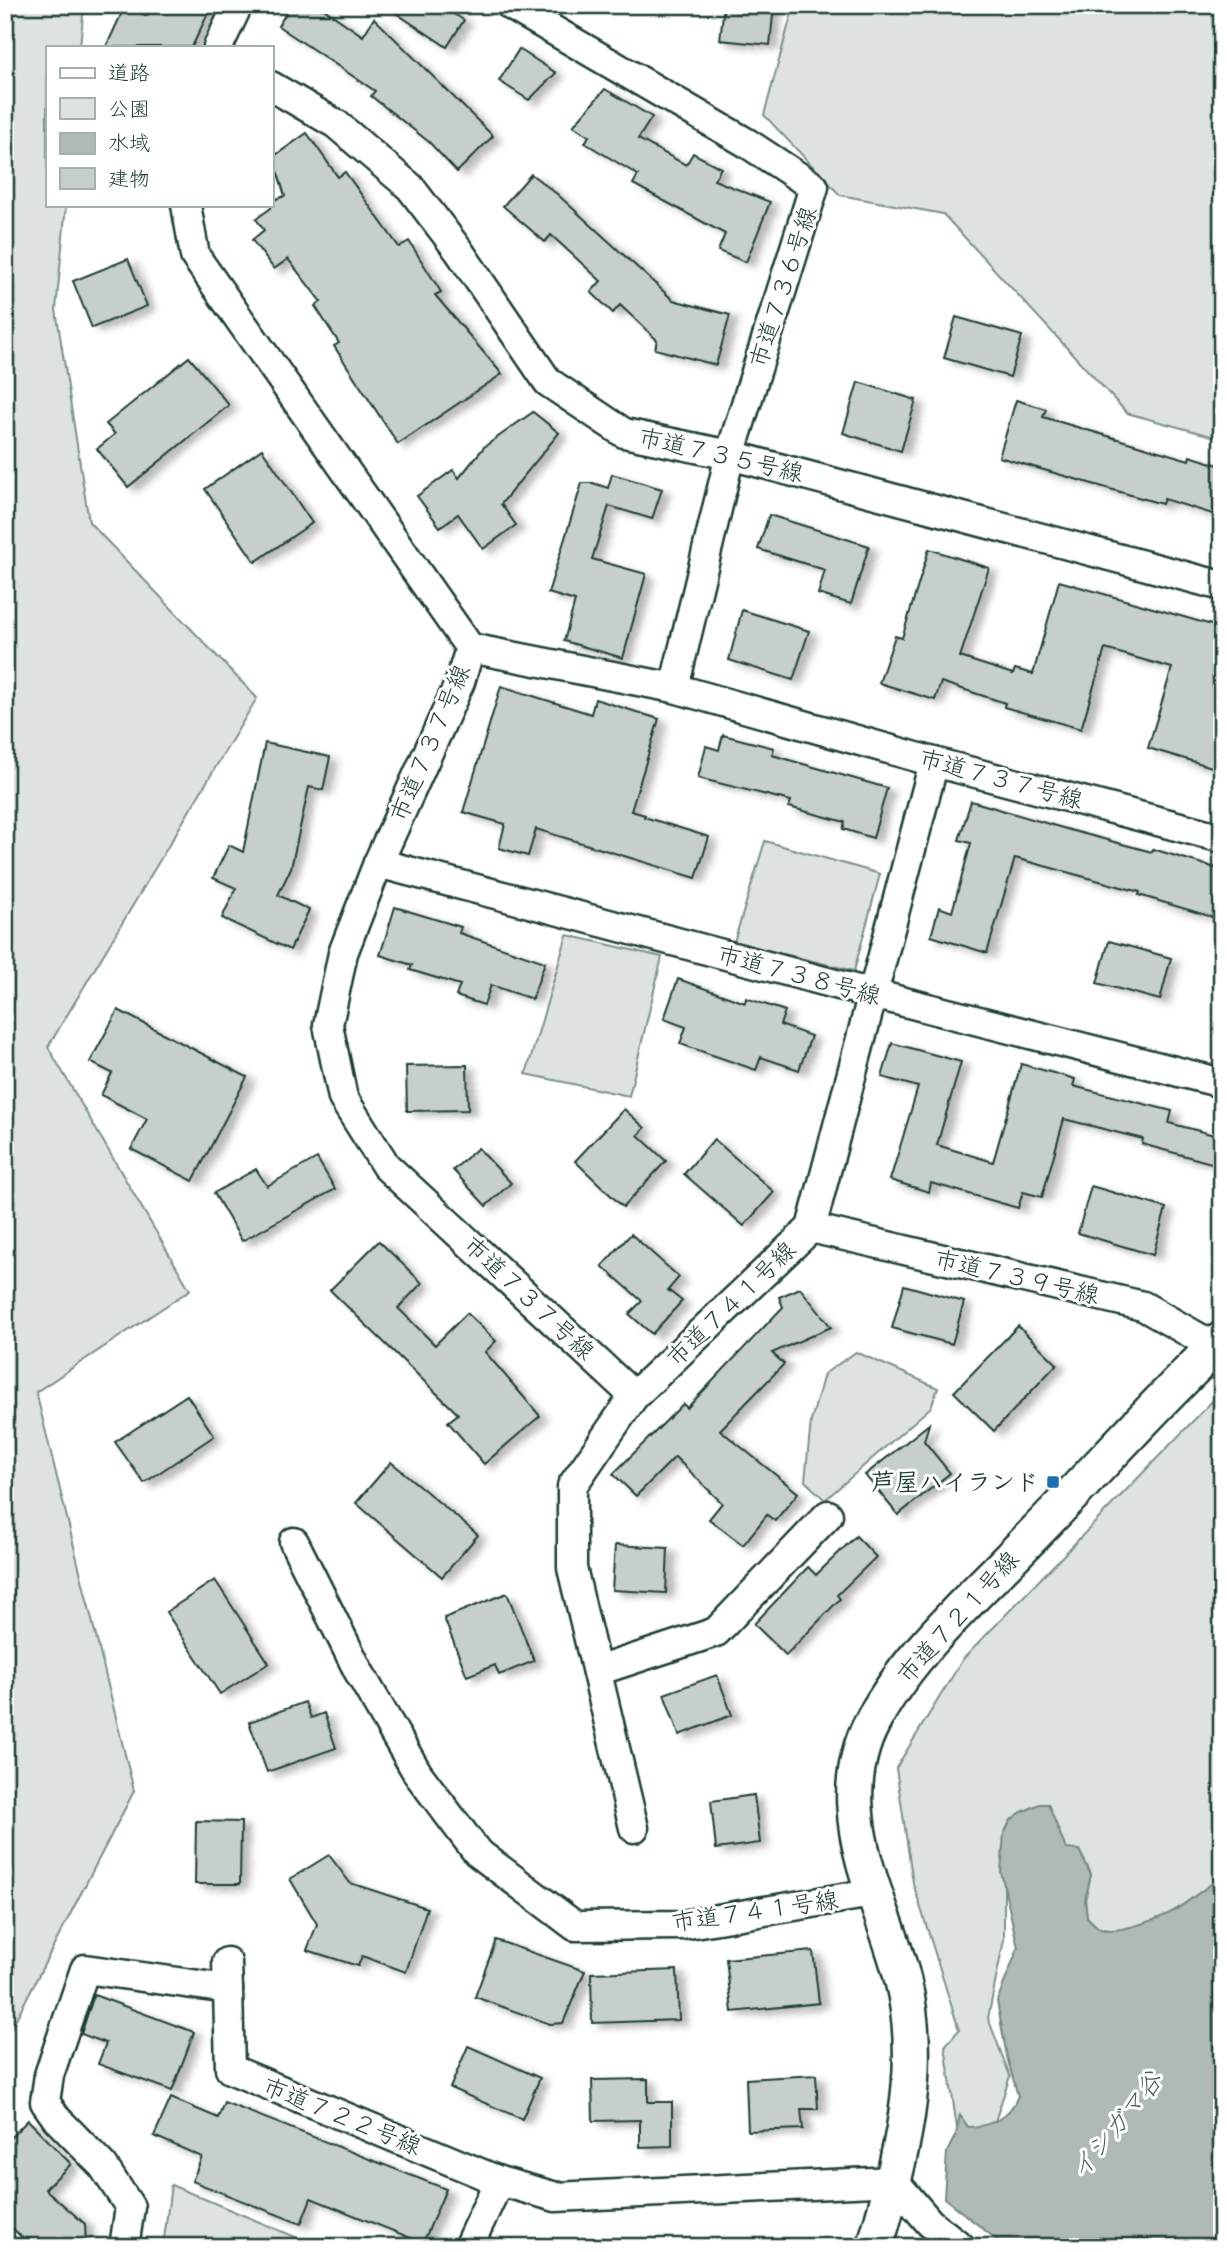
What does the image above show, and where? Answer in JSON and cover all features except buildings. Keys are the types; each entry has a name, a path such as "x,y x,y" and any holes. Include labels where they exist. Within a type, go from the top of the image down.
{"street":[{"path":"218,46 238,5"},
{"name":"市道７３６号線","path":"510,5 747,143 814,187 730,455 674,688"},
{"name":"市道７３５号線","path":"273,87 336,124 410,187 459,251 548,382 624,433 730,455 1222,586"},
{"path":"186,206 195,256 470,648"},
{"name":"市道７３７号線","path":"635,1396 386,1166 343,1098 328,1025 343,953 378,863 460,682 470,648 674,688 934,762 1222,838"},
{"name":"市道７４１号線","path":"635,1828 572,1568 572,1486 635,1396 811,1228 934,762"},
{"name":"市道７３８号線","path":"378,863 1222,1083"},
{"name":"市道７３９号線","path":"811,1228 1143,1306 1218,1344"},
{"name":"市道７２１号線","path":"875,2247 894,2181 908,2105 912,2021 902,1978 861,1854 855,1806 857,1768 869,1730 910,1663 1218,1344"},
{"path":"597,1671 716,1632 828,1514"},
{"name":"市道７４１号線","path":"294,1542 359,1672 418,1774 477,1852 575,1926 682,1925 872,1893"},
{"path":"124,2247 130,2207 103,2166 57,2119 45,2102 49,2075 85,1969 228,1989 227,1962"},
{"name":"市道７２２号線","path":"228,1989 230,2069 499,2181 556,2197 894,2181"},
{"path":"468,2247 499,2181"},
{"path":"894,2181 930,2223 961,2247"}],"green space":[{"path":"5,5 84,5 80,46 46,46 46,206 66,206 56,310 89,522 257,698 48,1047 190,1290 36,1392 134,1791 5,2040"},
{"path":"794,5 1222,5 1222,439 1127,413 943,214 840,195 764,115"},
{"path":"765,841 880,874 854,971 734,942"},
{"path":"567,935 662,957 629,1096 526,1074"},
{"path":"856,1352 938,1388 931,1407 825,1500 805,1481 811,1421 824,1374"},
{"path":"1222,1391 1222,1877 1161,1917 1116,1930 1099,1928 1087,1917 1085,1900 1091,1874 1079,1850 1066,1850 1048,1804 1040,1804 1020,1813 1004,1834 1004,1940 988,2018 1010,2076 995,2121 983,2127 968,2127 960,2117 957,2128 945,2046 959,2030 913,1883 896,1768 963,1659"},
{"path":"171,2185 305,2241 319,2247 163,2247"}],"water":[{"name":"イシガマ谷","path":"1040,1804 1048,1804 1066,1849 1079,1850 1091,1875 1085,1900 1087,1917 1099,1928 1116,1930 1161,1917 1222,1877 1222,2228 1204,2247 1006,2247 944,2198 947,2152 956,2134 960,2115 968,2127 991,2123 1009,2110 1018,2096 1007,2057 997,2001 1018,1948 1001,1872 1004,1833 1011,1820"}],"place":[{"name":"芦屋ハイランド","path":"1053,1482"}]}
